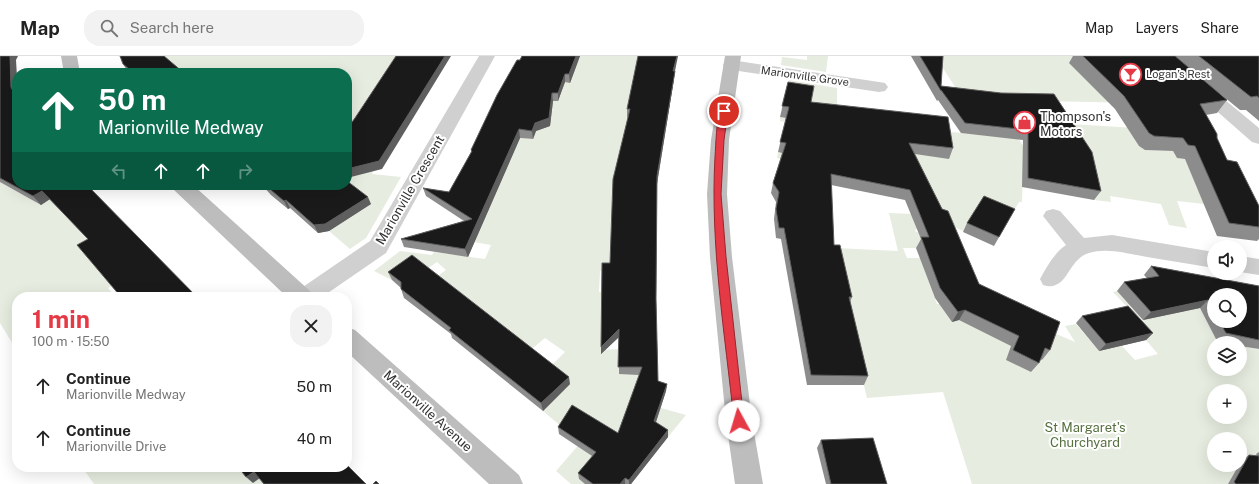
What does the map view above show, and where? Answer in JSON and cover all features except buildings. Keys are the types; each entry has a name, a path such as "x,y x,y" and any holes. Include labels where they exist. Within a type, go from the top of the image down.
{"street":[{"path":"69,56 71,68"},
{"name":"Marionville Crescent","path":"311,292 378,248 487,56"},
{"path":"1162,56 1259,138"},
{"path":"732,61 720,140 717,194 720,240 739,421 749,484"},
{"name":"Marionville Grove","path":"732,61 879,87"},
{"path":"186,190 298,292"},
{"path":"1053,216 1080,247"},
{"path":"1051,279 1066,256 1080,247 1092,244 1112,243 1207,259"},
{"path":"1247,265 1259,267"},
{"name":"Marionville Avenue","path":"352,342 509,484"}],"green space":[{"path":"162,56 419,56 352,143 352,68 175,68"},
{"path":"580,56 652,56 674,77 674,79 648,77 643,103 670,105 670,108 630,105 638,118 657,182 655,273 600,271 599,292 610,293 602,326 602,350 619,349 657,375 634,397 661,405 661,408 686,415 668,437 633,414 579,479 585,484 571,484 556,471 595,426 563,428 543,411 549,368 565,352 545,338 528,352 435,278 446,270 437,262 424,271 414,264 392,280 374,271 400,251 432,255 434,252 485,259 491,245 474,242 519,138 533,139 536,130 550,124 550,121 536,99 558,101 563,89 559,59 579,61"},
{"path":"807,56 828,56 826,72 781,65 782,57 807,60"},
{"name":"St Margaret's Churchyard","path":"940,56 1083,56 1140,103 995,100 1023,146 1070,124 1153,129 1145,150 1173,151 1177,158 1200,160 1190,170 1204,204 1177,201 1187,228 1169,225 1161,204 1110,196 1111,202 1094,200 1023,173 1022,202 1019,202 1010,217 963,231 938,219 922,221 915,231 942,243 940,248 903,248 907,258 920,258 937,304 967,304 943,309 952,322 977,316 1052,332 1075,342 1065,326 1076,324 1099,351 1122,346 1135,360 1158,354 1122,313 1131,311 1113,292 1117,291 1143,320 1199,308 1207,315 1207,328 1247,328 1247,320 1259,320 1236,336 1207,336 1207,376 1247,376 1247,347 1259,349 1259,484 972,484 943,392 867,398 847,317 835,248 898,251 889,213 940,215 837,169 777,158 778,152 808,158 785,122 780,121 780,117 806,121 788,87 789,80 837,88 837,115 950,128 951,132 975,134 959,93 941,65 917,66 915,63 939,61"},
{"path":"0,151 12,162 12,174 5,185 12,190 41,205 64,190 71,190 83,233 124,279 108,288 111,292 12,292 12,343 0,323"},
{"path":"352,169 373,171 372,174 401,177 366,238 350,249 329,231 371,204 352,189"},
{"path":"132,287 140,292 124,292"},
{"path":"86,472 274,472 275,484 94,484"}],"place":[{"name":"Logan’s Rest","path":"1131,74"},
{"name":"Thompson's Motors","path":"1024,123"}],"route":[{"path":"724,111 720,140 717,194 721,257 739,421"}]}
